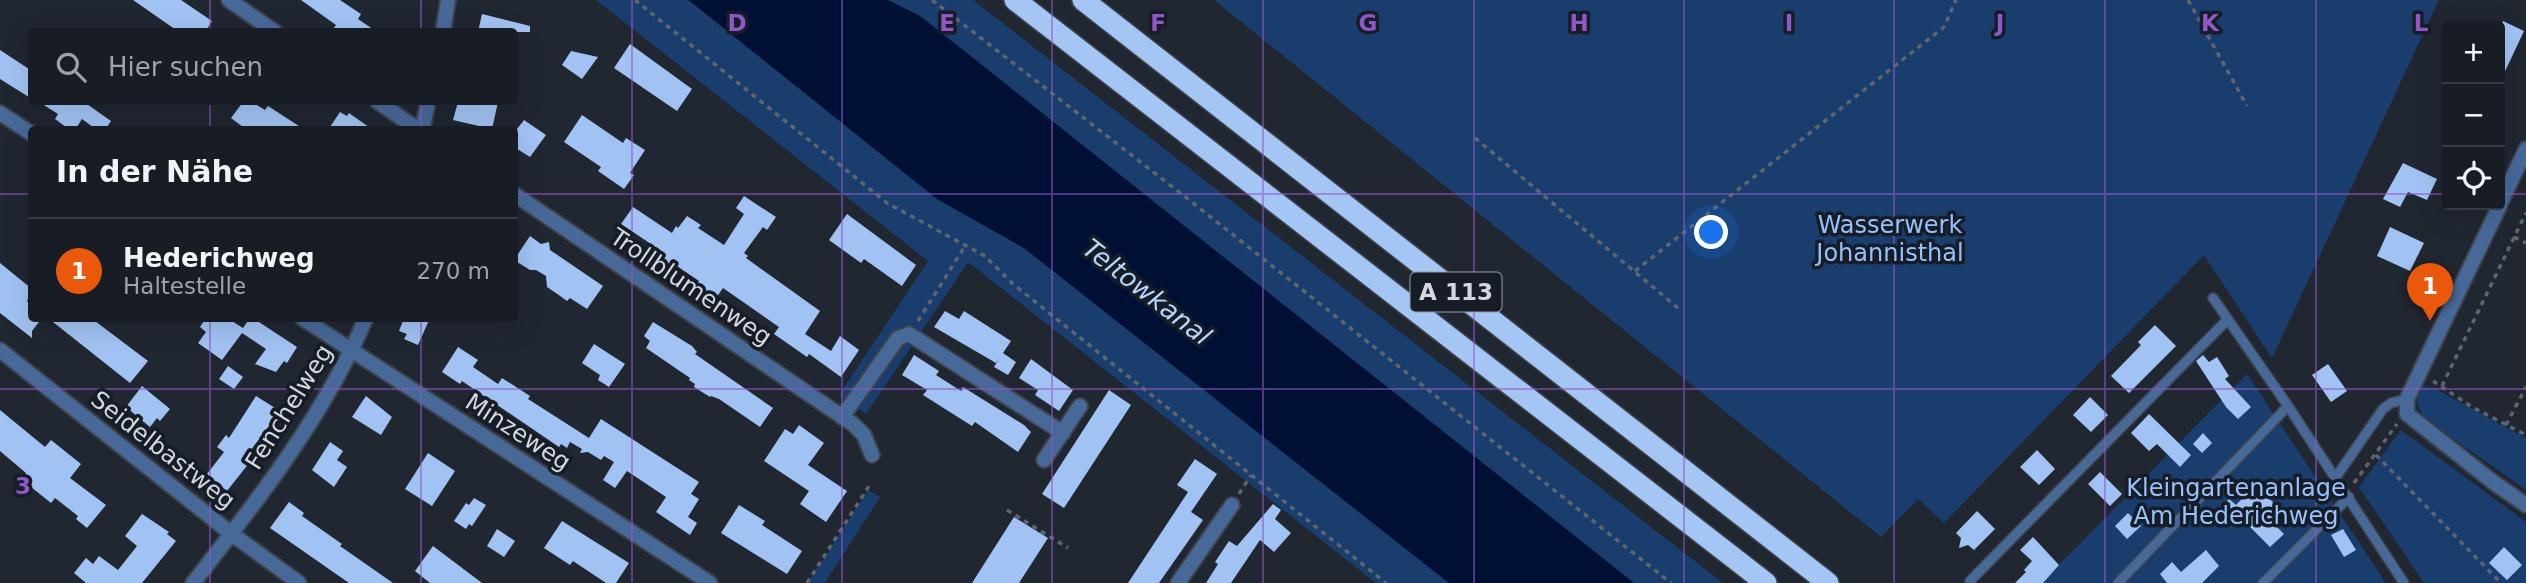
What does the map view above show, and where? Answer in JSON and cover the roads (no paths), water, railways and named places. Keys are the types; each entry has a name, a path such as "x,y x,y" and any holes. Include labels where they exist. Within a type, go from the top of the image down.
{"highway":[{"name":"A 113","path":"1015,0 1766,583"},
{"name":"A 113","path":"1083,0 1828,583"}],"street":[{"path":"229,0 269,28"},
{"path":"444,28 447,0"},
{"path":"383,105 414,126"},
{"path":"421,126 427,105"},
{"path":"0,113 28,131"},
{"path":"2505,194 2526,149"},
{"name":"Trollblumenweg","path":"518,197 853,424 864,435 872,455"},
{"path":"2498,210 2407,399 2407,414 2526,505"},
{"name":"Minzeweg","path":"308,322 710,583"},
{"name":"Fenchelweg","path":"193,583 296,447 351,352 364,322"},
{"path":"842,416 898,338 909,334 1063,433"},
{"name":"Seidelbastweg","path":"0,350 232,534 299,583"},
{"path":"1044,460 1080,406"},
{"path":"1178,583 1232,505"}],"lane":[{"path":"2213,298 2336,477 2404,583"},
{"path":"1970,581 2228,318"},
{"path":"2336,477 2383,409 2391,403 2407,399"},
{"path":"2118,583 2288,406"},
{"path":"2263,583 2347,495"}],"water":[{"name":"Teltowkanal","path":"689,0 888,0 920,16 1634,583 1449,583 1024,248 937,199"}],"place":[{"name":"Hederichweg","path":"2430,321"}],"park label":[{"name":"Wasserwerk Johannisthal","path":"1890,239"},
{"name":"Kleingartenanlage Am Hederichweg","path":"2236,502"}]}
